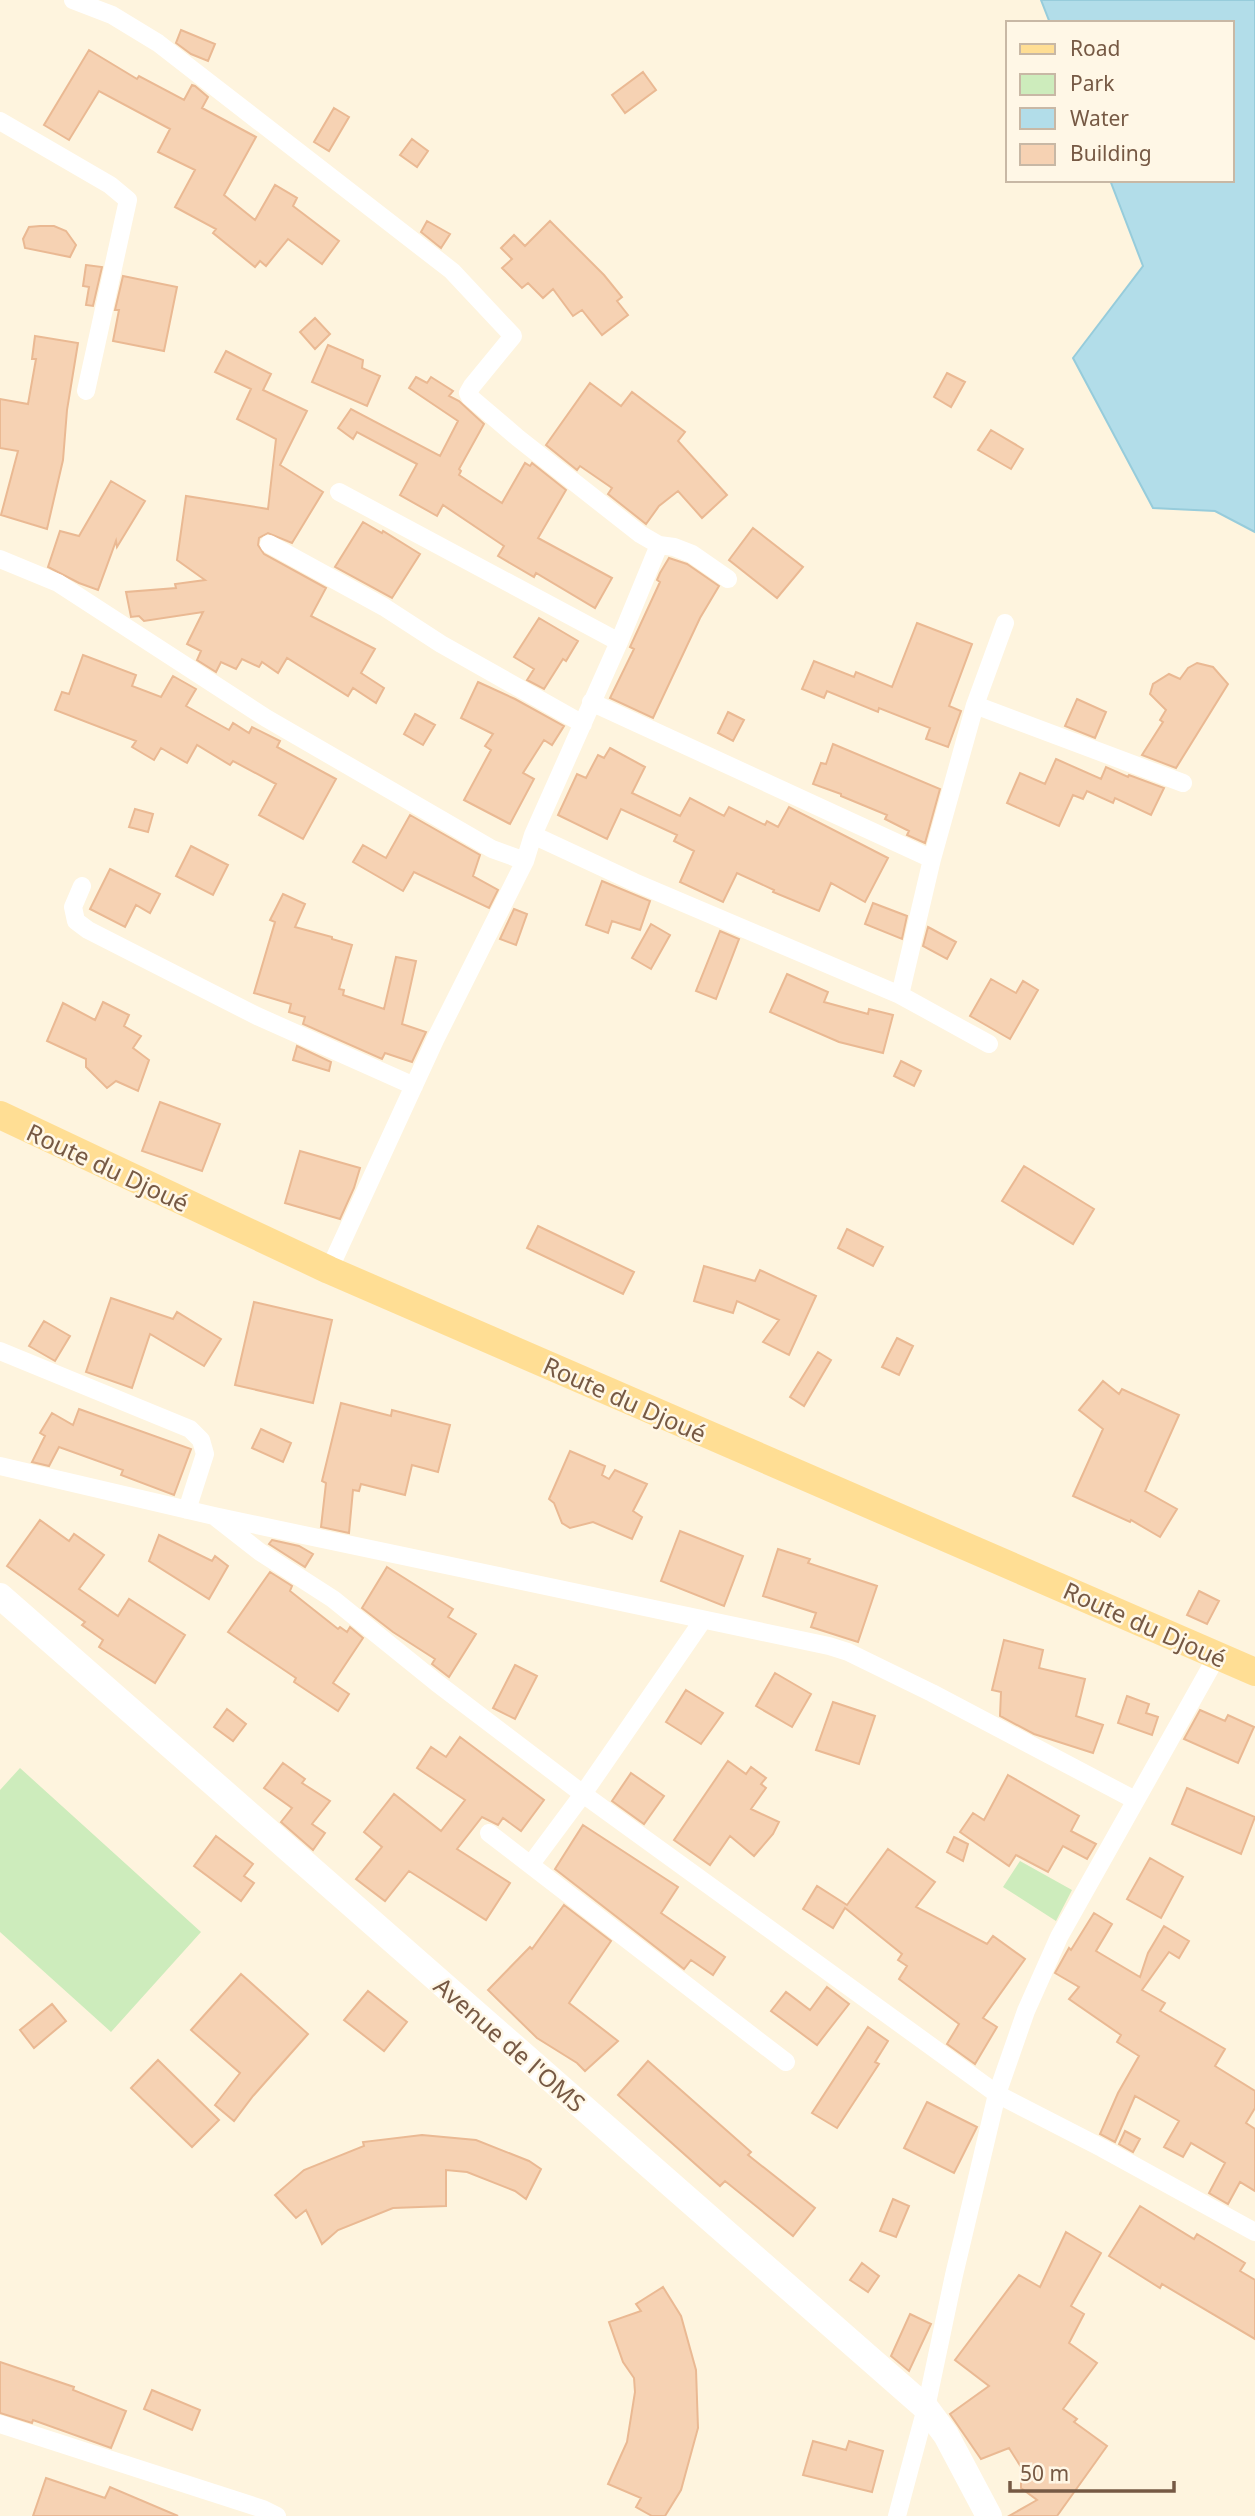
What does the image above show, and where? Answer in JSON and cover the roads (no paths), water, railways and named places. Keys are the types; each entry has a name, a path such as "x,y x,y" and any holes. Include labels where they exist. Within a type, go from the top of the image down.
{"main road":[{"name":"Route du Djoué","path":"0,1115 330,1270 1255,1672"}],"street":[{"path":"74,0 112,15 158,43 452,271 513,336 472,386 468,393 470,397 640,534 659,545 692,554 728,579"},
{"path":"0,121 110,185 128,200 86,391"},
{"path":"339,492 619,642"},
{"path":"270,544 384,607 441,644 583,724"},
{"path":"330,1270 414,1086 525,861 533,835 659,545"},
{"path":"0,559 58,583 266,718 492,849 525,861"},
{"path":"900,995 932,859 975,705 1005,623"},
{"path":"591,702 932,859"},
{"path":"975,705 1183,783"},
{"path":"533,835 634,882 900,995 989,1044"},
{"path":"82,886 73,907 76,921 88,930 257,1016 414,1086"},
{"path":"0,1352 190,1429 201,1440 205,1454 187,1510"},
{"path":"0,1466 214,1516 848,1652 1135,1800"},
{"path":"214,1516 260,1552 333,1599 437,1683 583,1794 997,2094 1255,2232"},
{"name":"Avenue de l'OMS","path":"0,1596 926,2408 946,2435 989,2516"},
{"path":"531,1864 704,1620"},
{"path":"897,2516 926,2408 997,2094 1026,2011 1059,1937 1217,1656"},
{"path":"489,1833 786,2062"},
{"path":"0,2424 277,2516"}],"water":[{"path":"1041,0 1255,0 1255,532 1215,511 1153,508 1073,358 1143,266 1111,182 1234,182 1234,21 1049,21"}]}
